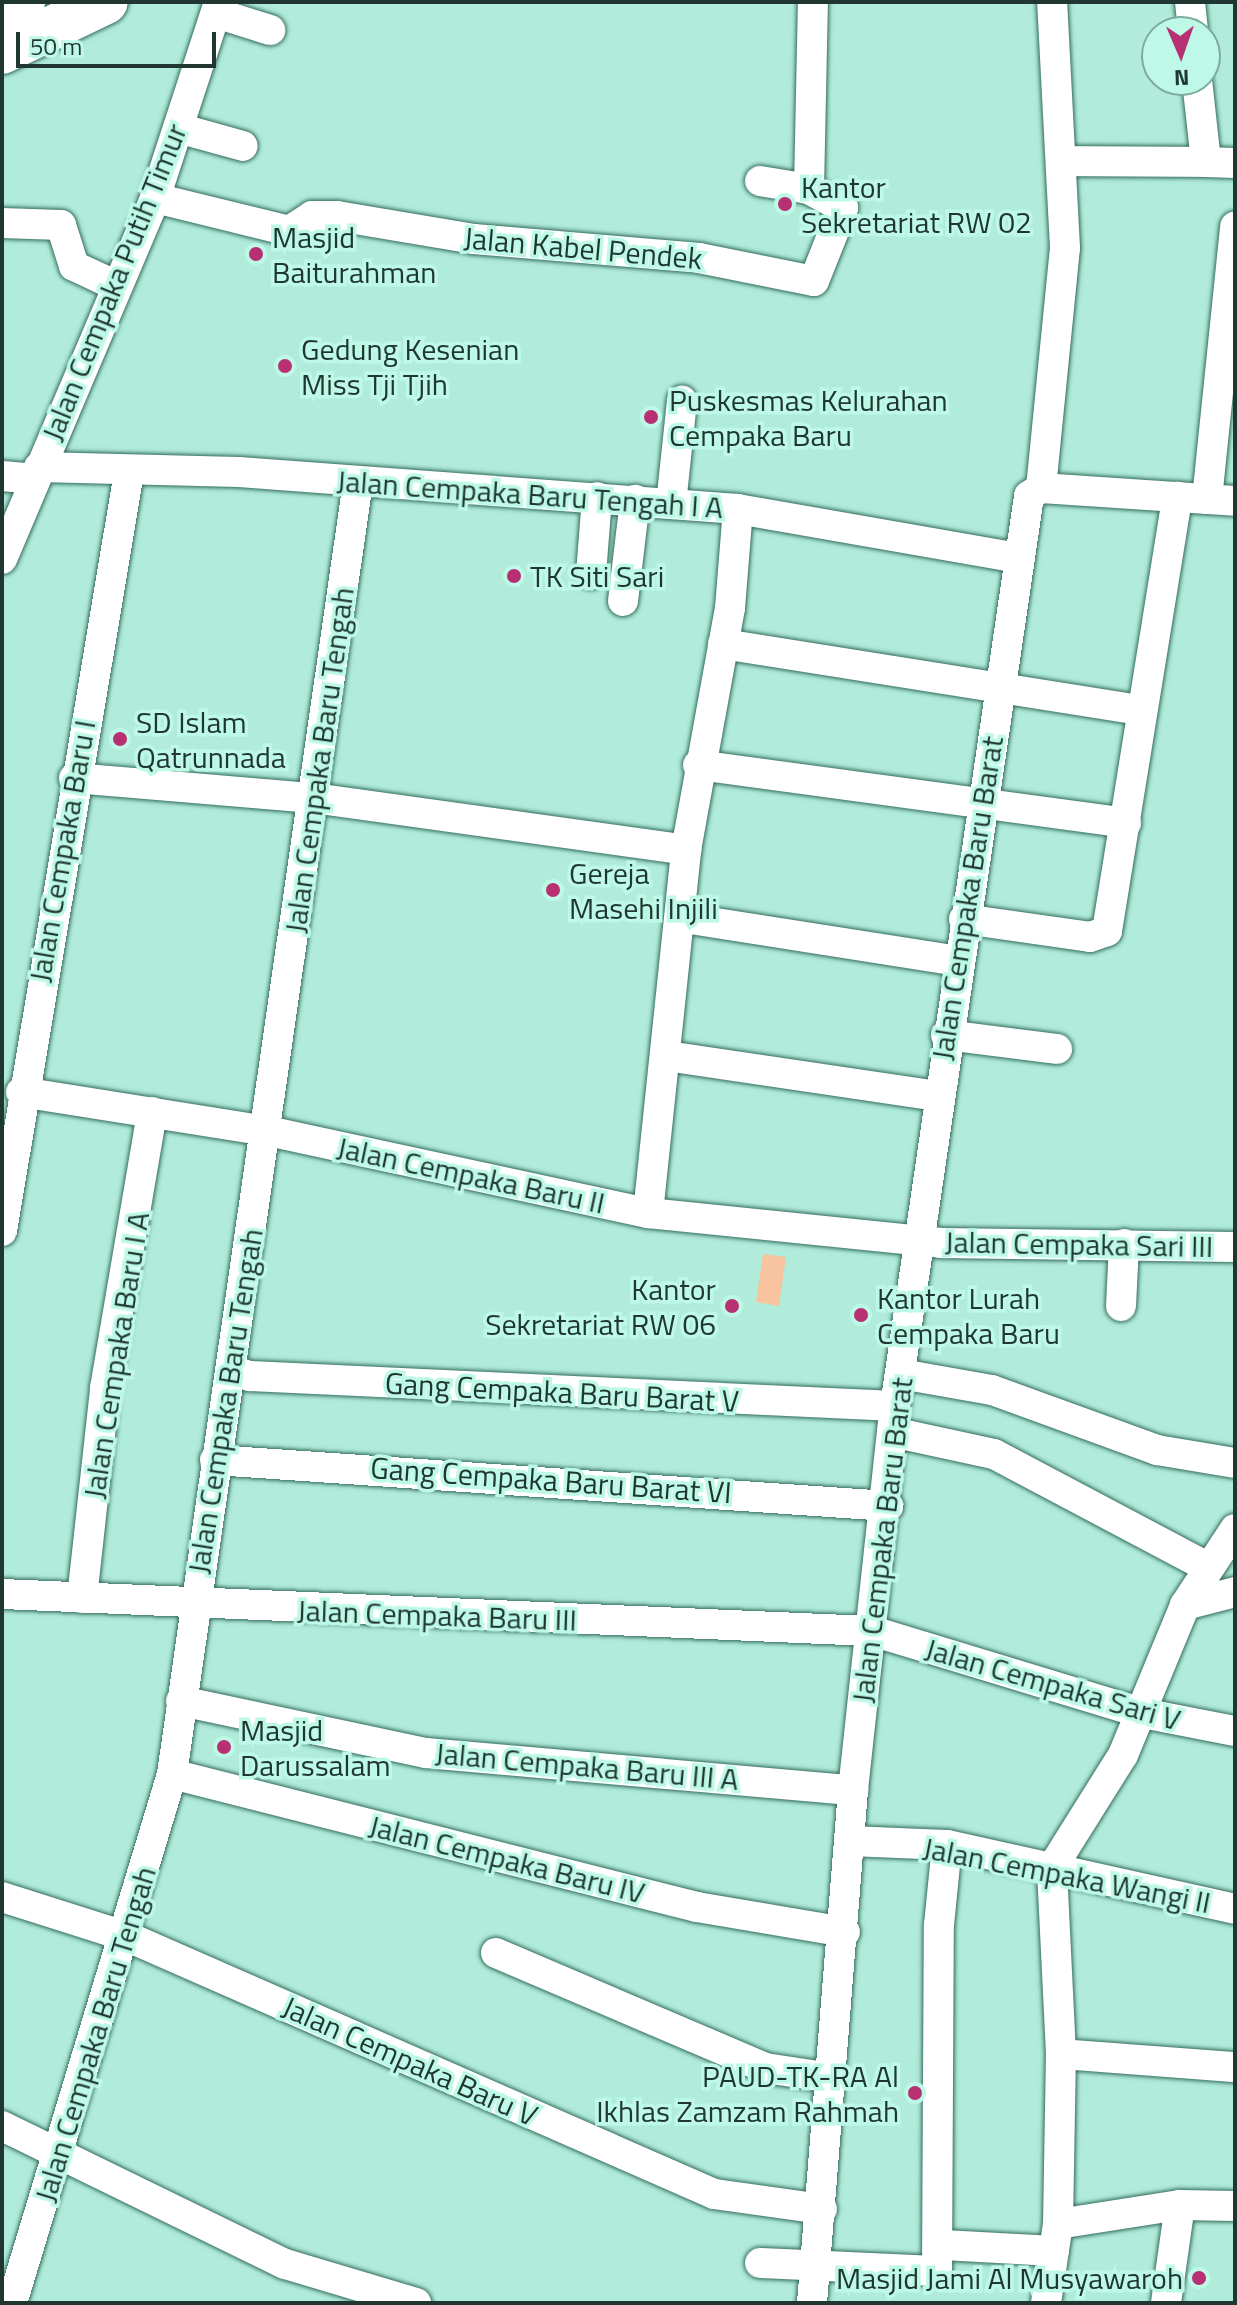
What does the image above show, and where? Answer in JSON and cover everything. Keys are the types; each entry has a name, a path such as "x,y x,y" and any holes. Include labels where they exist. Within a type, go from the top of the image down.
{"main road":[{"path":"2,13 23,2"},
{"path":"2,52 106,2"}],"street":[{"path":"760,181 809,189 813,2"},
{"name":"Jalan Cempaka Baru Barat","path":"812,2303 845,1932 853,1790 888,1506 894,1419 922,1241 946,1035 1018,558 1035,492 1062,293 1064,161 1052,2"},
{"path":"218,7 270,30"},
{"name":"Jalan Cempaka Putih Timur","path":"2,559 155,198 218,7"},
{"path":"1064,161 1220,162 1201,96"},
{"path":"178,128 243,146"},
{"name":"Jalan Kabel Pendek","path":"155,198 289,231 312,216 337,216 474,239 699,258 810,282 838,225 842,206 809,189"},
{"path":"2,223 61,225 74,266 117,286"},
{"path":"964,919 1103,935 1126,823 1139,710 1206,499 1235,226"},
{"path":"671,504 682,401"},
{"name":"Jalan Cempaka Baru Tengah I A","path":"2,476 129,472 358,481 635,500 738,509 1018,558"},
{"name":"Jalan Cempaka Baru I","path":"2,1231 21,1092 129,472"},
{"name":"Jalan Cempaka Baru Tengah","path":"12,2303 128,1937 172,1774 192,1606 268,1131 358,481"},
{"path":"1035,492 1206,499"},
{"path":"591,574 597,497"},
{"path":"623,601 635,500"},
{"path":"648,1213 684,918 686,850 698,765 723,644 738,509"},
{"path":"723,644 1139,710"},
{"path":"698,765 1126,823"},
{"path":"74,778 313,798 686,850"},
{"path":"684,918 958,961"},
{"path":"946,1035 1057,1049"},
{"path":"667,1056 937,1096"},
{"name":"Jalan Cempaka Baru II","path":"21,1092 268,1131 648,1213 922,1241"},
{"name":"Jalan Cempaka Baru I A","path":"82,1598 105,1388 152,1112"},
{"name":"Jalan Cempaka Sari III","path":"922,1241 1235,1247"},
{"path":"1121,1306 1124,1244"},
{"name":"Gang Cempaka Baru Barat V","path":"231,1370 250,1376 894,1419 1006,1460 1209,1568"},
{"path":"901,1374 992,1390 1157,1450 1235,1463"},
{"name":"Gang Cempaka Baru Barat VI","path":"215,1460 888,1506"},
{"path":"1046,2303 1056,2237 1061,2054 1052,1868 1142,1713 1185,1605 1235,1529"},
{"path":"1185,1605 1235,1592"},
{"name":"Jalan Cempaka Baru III","path":"2,1594 192,1606 872,1631"},
{"name":"Jalan Cempaka Sari V","path":"872,1631 1142,1713 1235,1731"},
{"name":"Jalan Cempaka Baru III A","path":"181,1701 426,1753 853,1790"},
{"name":"Jalan Cempaka Baru IV","path":"172,1774 697,1907 845,1932"},
{"name":"Jalan Cempaka Wangi II","path":"850,1841 947,1845 1235,1909"},
{"path":"940,2258 937,2104 947,1845"},
{"name":"Jalan Cempaka Baru V","path":"2,1897 128,1937 714,2194 822,2209"},
{"path":"496,1953 765,2068 832,2078"},
{"path":"1061,2054 1235,2067"},
{"path":"2,2126 285,2264 416,2303"},
{"path":"1166,2303 1180,2205"},
{"path":"760,2263 814,2268 940,2258 1056,2237 1180,2205 1235,2206"}],"shaded area":[{"path":"763,1254 786,1257 779,1306 756,1302"}],"place":[{"name":"Kantor Sekretariat RW 02","path":"785,204"},
{"name":"Masjid Baiturahman","path":"256,254"},
{"name":"Gedung Kesenian Miss Tji Tjih","path":"285,366"},
{"name":"Puskesmas Kelurahan Cempaka Baru","path":"651,417"},
{"name":"TK Siti Sari","path":"514,576"},
{"name":"SD Islam Qatrunnada","path":"120,739"},
{"name":"Gereja Masehi Injili","path":"553,890"},
{"name":"Kantor Sekretariat RW 06","path":"732,1306"},
{"name":"Kantor Lurah Cempaka Baru","path":"861,1315"},
{"name":"Masjid Darussalam","path":"224,1747"},
{"name":"PAUD-TK-RA Al Ikhlas Zamzam Rahmah","path":"915,2093"},
{"name":"Masjid Jami Al Musyawaroh","path":"1199,2278"}]}
